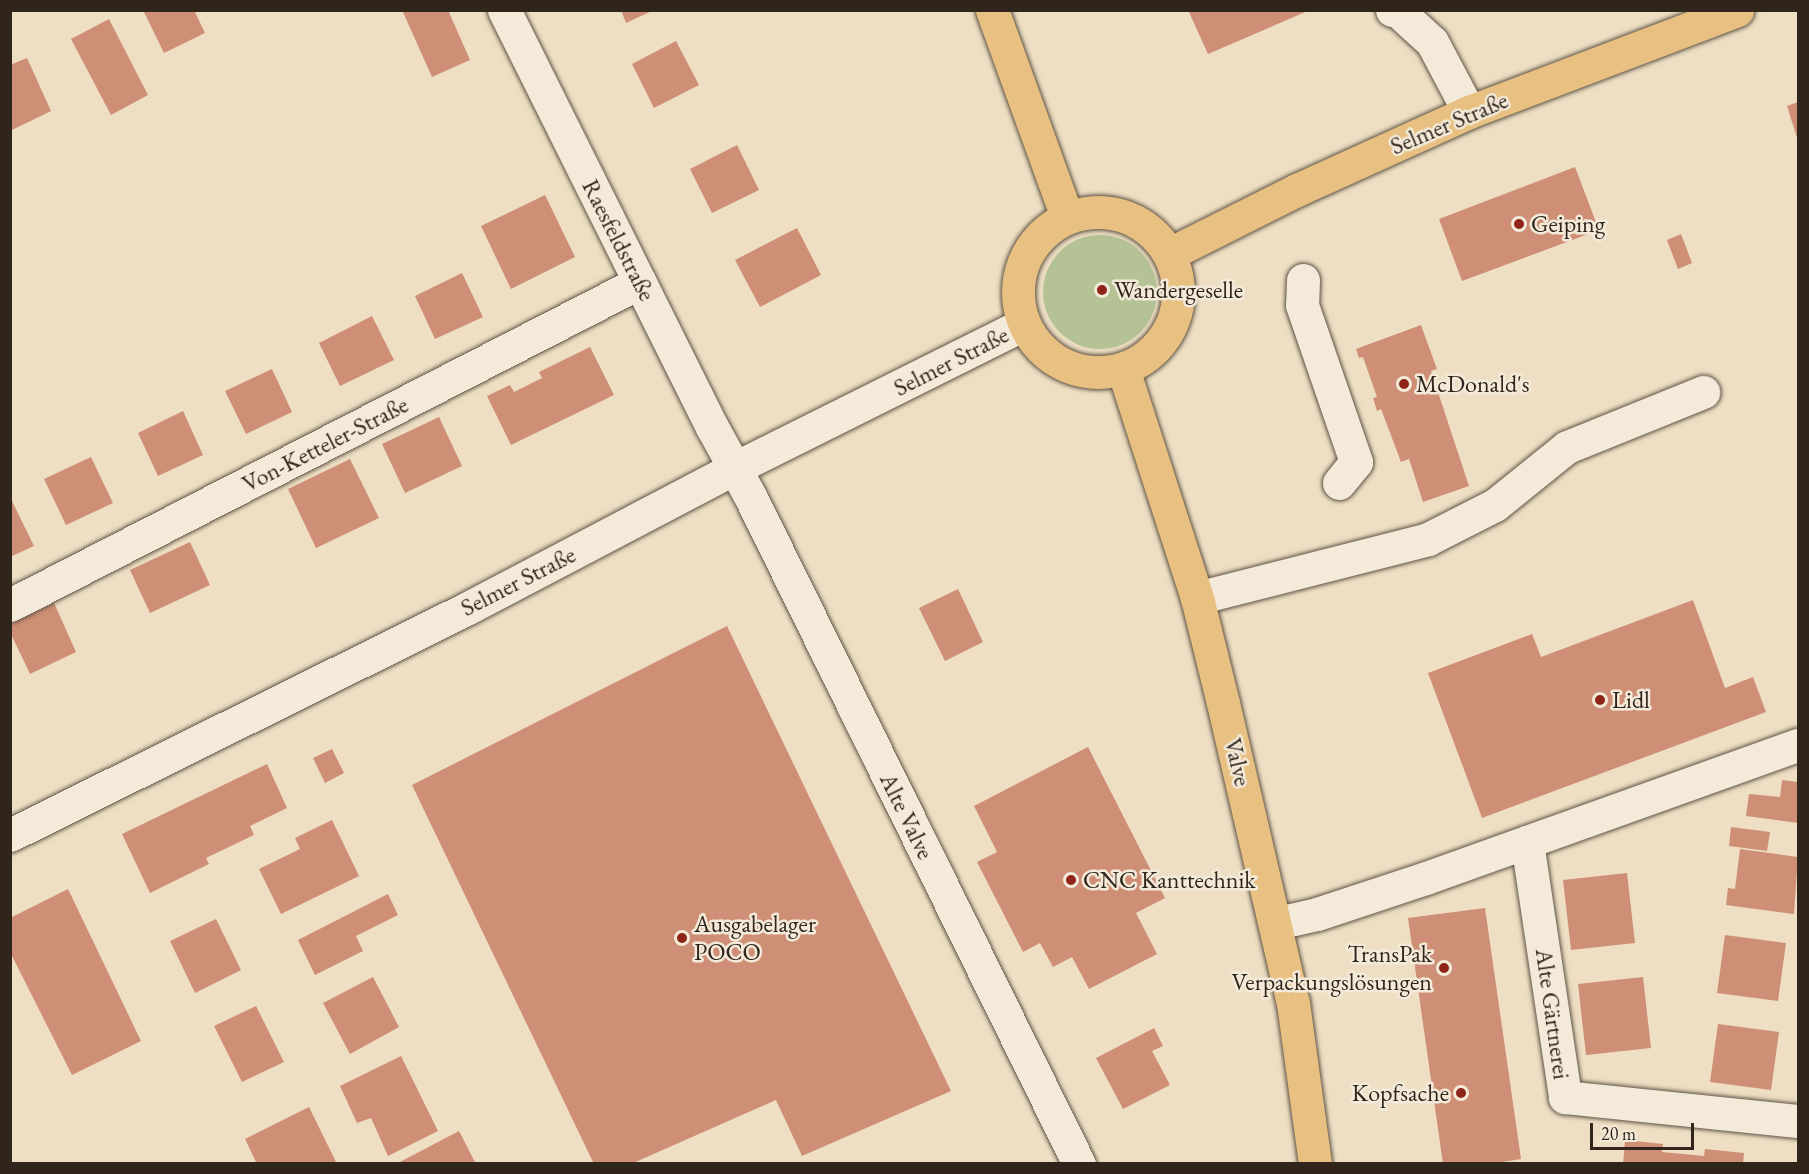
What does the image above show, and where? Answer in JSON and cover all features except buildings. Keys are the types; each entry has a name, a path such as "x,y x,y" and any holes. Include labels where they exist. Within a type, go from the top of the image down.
{"main road":[{"path":"992,10 1067,217"},
{"name":"Selmer Straße","path":"1169,254 1296,190 1469,112 1692,18 1737,10"},
{"path":"1096,211 1125,216 1151,230 1169,254 1179,287 1173,322 1153,351 1123,369 1093,373 1065,366 1040,349 1024,324 1017,293 1022,261 1040,235 1067,217 1096,211"},
{"name":"Valve","path":"1123,369 1197,598 1277,923 1293,1002 1316,1164"}],"street":[{"name":"Raesfeldstraße","path":"504,10 735,468"},
{"path":"1392,10 1398,12 1432,42 1469,112"},
{"path":"1303,279 1301,289 1305,316 1356,462 1339,483"},
{"name":"Von-Ketteler-Straße","path":"10,605 640,282"},
{"name":"Selmer Straße","path":"10,835 457,613 735,468 1024,324"},
{"path":"1197,598 1428,539 1495,504 1567,447 1703,392"},
{"name":"Alte Valve","path":"735,468 1078,1164"},
{"path":"1277,923 1317,915 1798,745"},
{"name":"Alte Gärtnerei","path":"1527,842 1566,1097 1798,1121"}],"green space":[{"path":"1100,235 1122,239 1132,244 1148,260 1153,270 1157,292 1153,314 1148,324 1132,340 1122,345 1100,349 1078,345 1068,340 1052,324 1047,314 1043,292 1047,270 1052,260 1068,244 1078,239"}],"place":[{"name":"Geiping","path":"1519,224"},
{"name":"Wandergeselle","path":"1102,290"},
{"name":"McDonald's","path":"1404,384"},
{"name":"Lidl","path":"1600,700"},
{"name":"CNC Kanttechnik","path":"1071,880"},
{"name":"Ausgabelager POCO","path":"682,938"},
{"name":"TransPak Verpackungslösungen","path":"1444,968"},
{"name":"Kopfsache","path":"1461,1093"}]}
